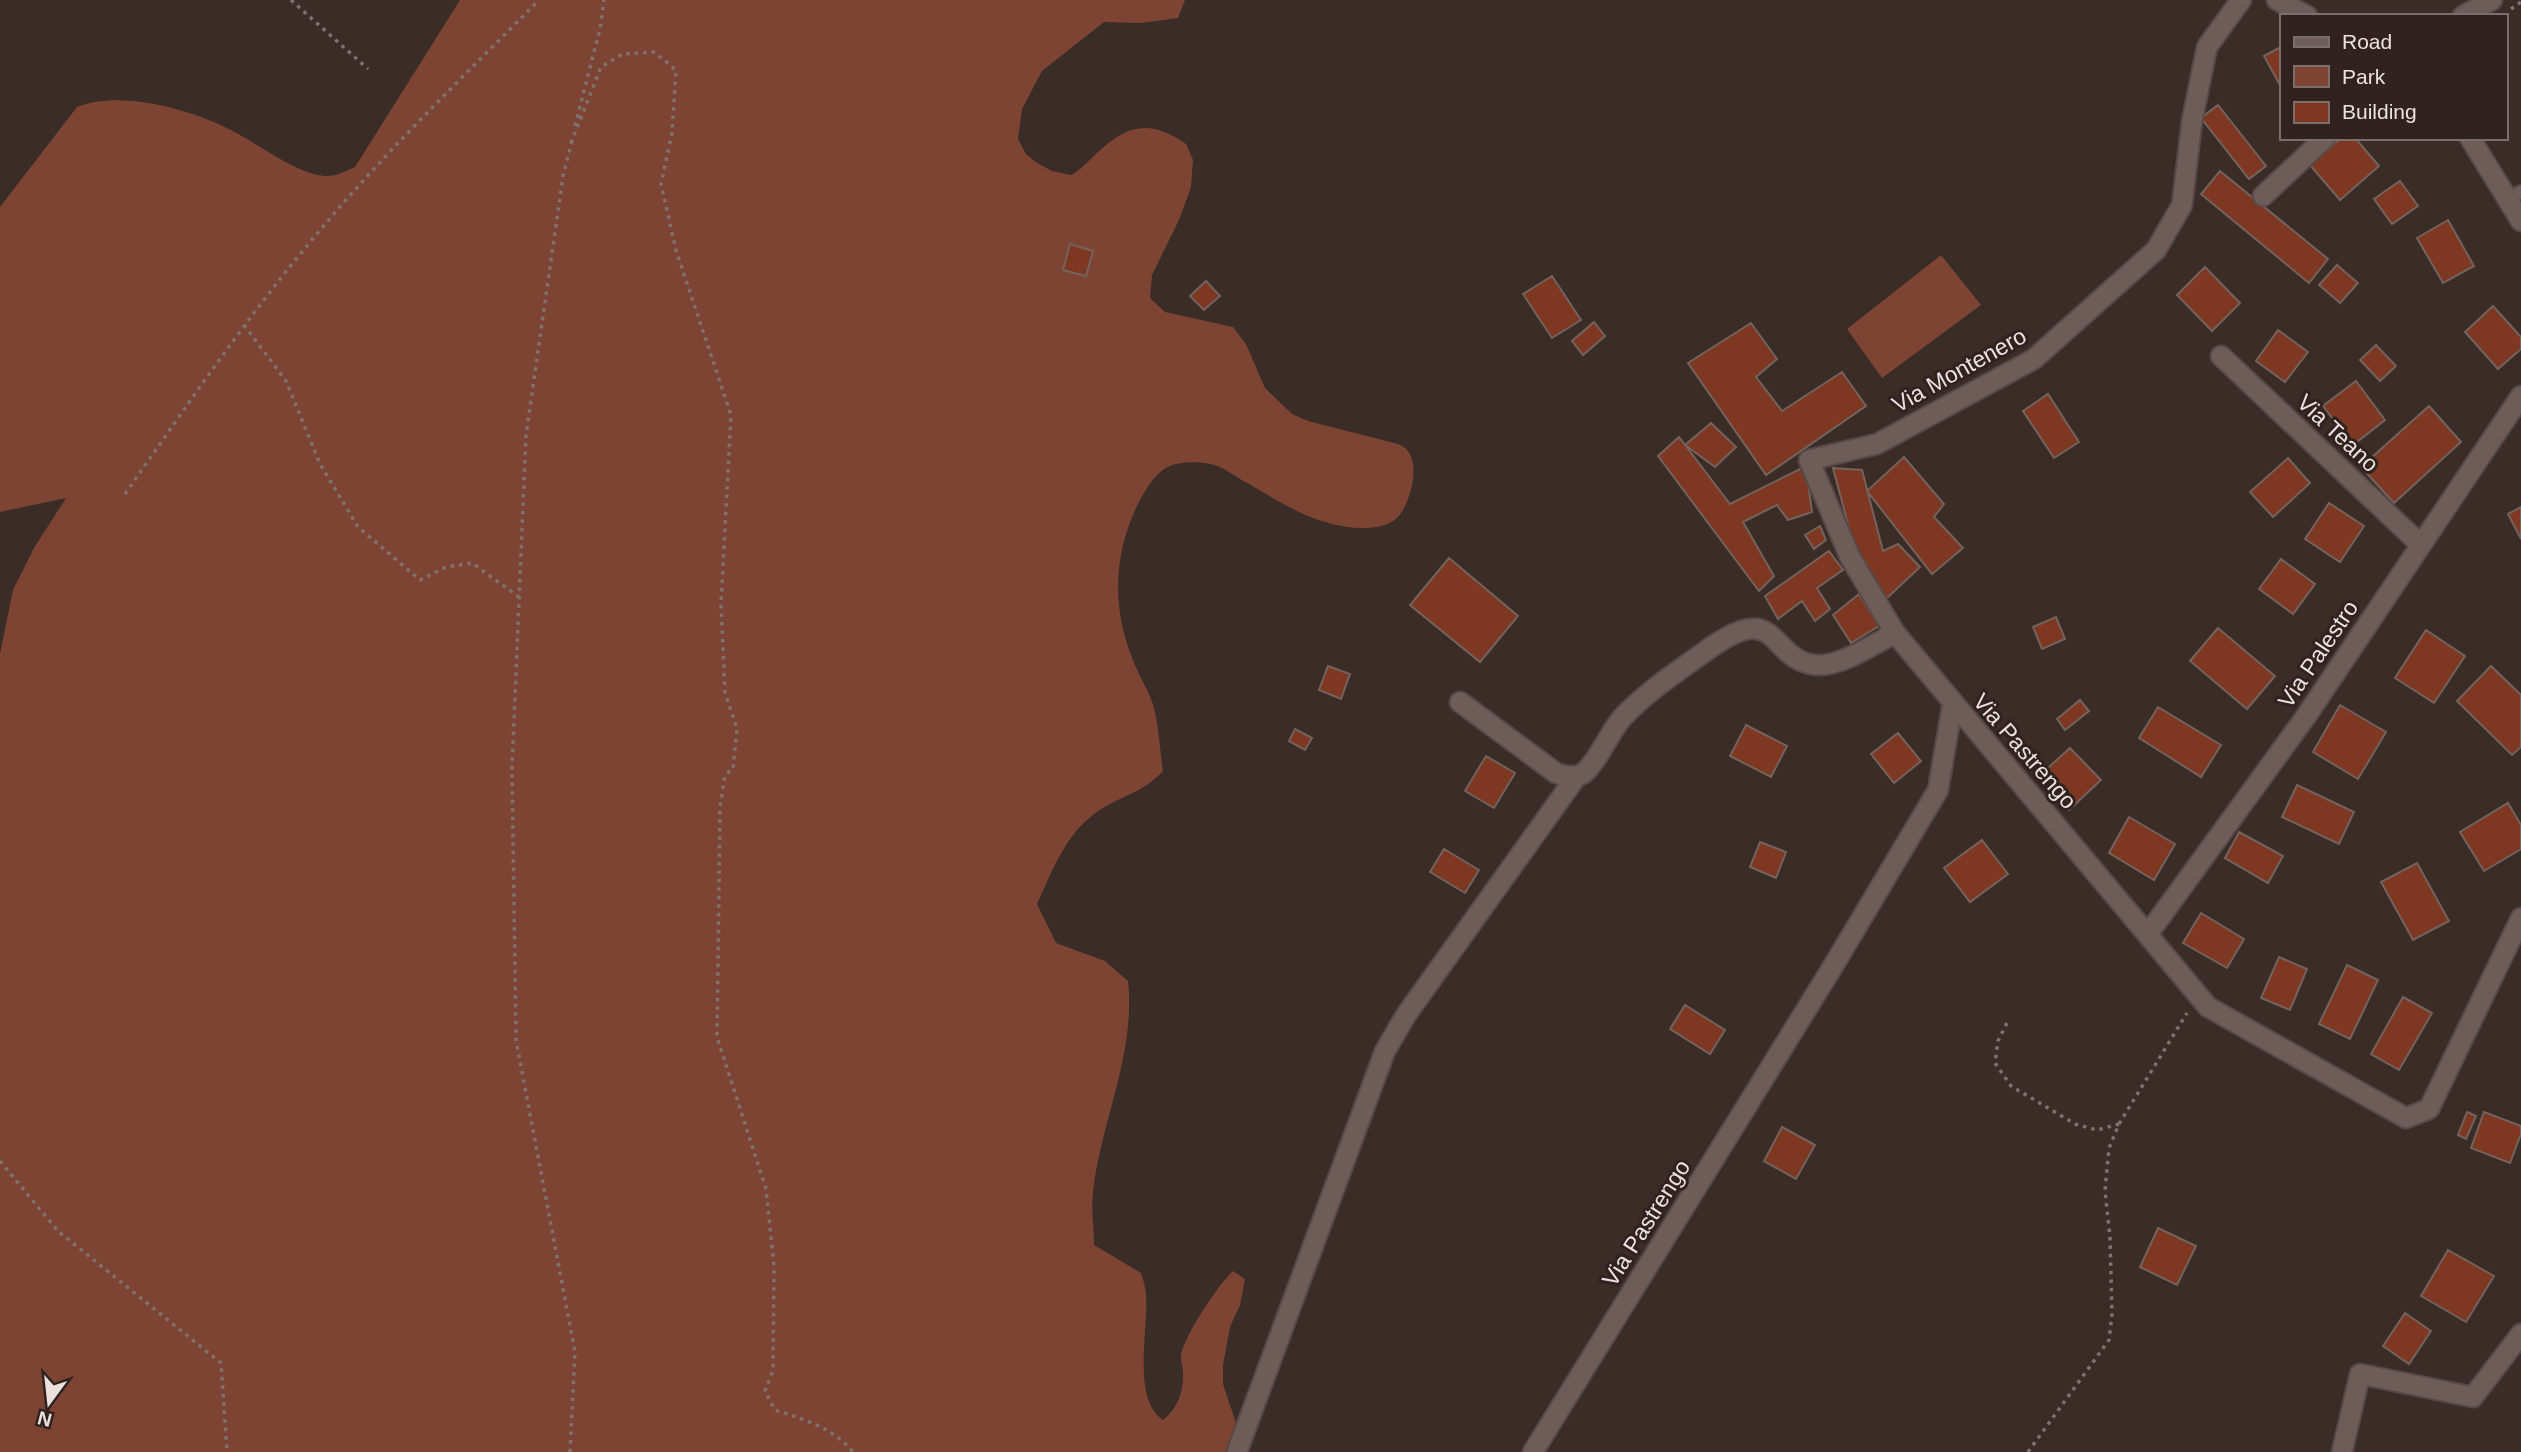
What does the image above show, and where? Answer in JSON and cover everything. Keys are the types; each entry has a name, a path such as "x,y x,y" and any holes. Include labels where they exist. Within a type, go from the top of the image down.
{"street":[{"name":"Via Montenero","path":"1953,702 1895,633 1850,557 1809,460 1877,444 2034,359 2156,250 2182,205 2192,121 2207,47 2241,0"},
{"path":"2277,0 2303,14"},
{"path":"2466,14 2491,0"},
{"path":"2263,196 2323,140"},
{"path":"2470,140 2514,195 2521,221"},
{"name":"Via Teano","path":"2221,356 2421,545"},
{"name":"Via Palestro","path":"2148,934 2307,715 2521,396"},
{"path":"1237,1452 1385,1051 1406,1015 1576,777 1586,771 1621,719 1649,691 1714,645 1742,631 1756,627 1793,655 1815,665 1838,662 1895,633"},
{"path":"1460,702 1556,773 1576,777"},
{"name":"Via Pastrengo","path":"1953,702 2208,1007 2406,1118 2429,1109 2521,918"},
{"name":"Via Pastrengo","path":"1533,1452 1835,963 1938,790 1953,702"},
{"path":"2342,1452 2360,1374 2473,1396 2521,1334"}],"path":[{"path":"291,0 368,69"},
{"path":"125,494 243,325 327,221 539,0"},
{"path":"570,1452 575,1352 516,1040 512,768 526,435 563,176 600,29 604,0"},
{"path":"571,143 601,67 622,54 654,52 676,70 672,133 661,184 676,250 730,415 721,604 724,692 737,729 733,769 725,775 720,807 717,1037 766,1189 774,1266 773,1370 765,1391 775,1410 811,1422 841,1437 853,1452"},
{"path":"243,325 286,381 320,464 358,527 420,580 446,567 472,563 519,597"},
{"path":"2028,1452 2109,1340 2112,1314 2110,1237 2105,1191 2109,1148 2119,1124 2187,1014 2203,1001"},
{"path":"2007,1023 1998,1041 1995,1063 2011,1086 2075,1124 2097,1130 2119,1124"},
{"path":"0,1161 58,1231 221,1363 227,1452"}],"green space":[{"path":"460,0 1185,0 1178,18 1141,23 1104,22 1042,71 1022,109 1018,139 1026,154 1037,163 1052,171 1071,175 1108,143 1140,128 1162,131 1186,144 1193,160 1191,187 1179,220 1152,275 1150,298 1165,312 1233,327 1246,344 1265,388 1292,414 1308,421 1398,444 1411,456 1414,472 1409,497 1400,515 1388,524 1367,528 1335,525 1305,515 1212,464 1175,464 1155,478 1129,524 1120,561 1118,599 1125,636 1154,708 1163,771 1144,787 1108,805 1083,824 1064,848 1037,904 1056,943 1105,961 1128,981 1129,1008 1123,1061 1093,1192 1094,1245 1141,1273 1146,1295 1144,1380 1153,1410 1163,1420 1179,1399 1183,1378 1181,1355 1195,1323 1233,1271 1245,1279 1240,1305 1230,1327 1223,1365 1223,1384 1237,1426 1228,1452 0,1452 0,654 13,590 34,548 66,498 0,512 0,207 77,107 95,102 135,101 178,109 217,123 278,158 314,174 337,175 355,167"},
{"path":"1941,255 1981,305 1882,378 1847,329"}],"building":[{"path":"2280,48 2280,85 2264,56"},
{"path":"2218,105 2266,166 2249,179 2201,118"},
{"path":"2339,140 2357,140 2379,166 2340,200 2310,165"},
{"path":"2220,171 2328,259 2309,283 2201,194"},
{"path":"2400,181 2418,206 2392,224 2374,199"},
{"path":"2448,220 2474,266 2443,283 2417,238"},
{"path":"1070,244 1093,251 1086,276 1063,270"},
{"path":"2337,265 2358,283 2340,303 2319,285"},
{"path":"2205,267 2240,303 2212,331 2177,295"},
{"path":"1552,276 1581,320 1552,338 1523,294"},
{"path":"1206,281 1220,296 1204,310 1190,296"},
{"path":"2493,306 2521,337 2521,349 2498,369 2465,332"},
{"path":"1594,322 1605,336 1583,355 1572,341"},
{"path":"1751,323 1777,359 1756,377 1782,411 1842,372 1866,406 1766,475 1688,363"},
{"path":"2278,330 2308,352 2285,382 2256,361"},
{"path":"2376,345 2396,366 2380,381 2360,360"},
{"path":"2356,381 2385,420 2353,445 2323,406"},
{"path":"2048,394 2079,442 2054,458 2023,411"},
{"path":"2429,406 2461,442 2394,503 2361,467"},
{"path":"1711,423 1736,447 1715,467 1685,445"},
{"path":"1679,437 1730,504 1806,466 1812,512 1788,520 1777,505 1743,522 1774,576 1759,591 1658,456"},
{"path":"1904,457 1944,504 1934,517 1963,548 1932,574 1867,491"},
{"path":"2288,458 2310,483 2273,517 2250,492"},
{"path":"1833,468 1862,470 1883,551 1898,544 1920,567 1887,598 1857,558"},
{"path":"2329,503 2364,526 2340,562 2305,539"},
{"path":"2521,507 2521,539 2508,514"},
{"path":"1820,526 1826,540 1814,549 1805,535"},
{"path":"1829,551 1843,570 1817,588 1830,609 1815,621 1802,601 1778,619 1765,596"},
{"path":"1449,558 1518,616 1480,662 1410,605"},
{"path":"2281,559 2315,584 2293,614 2259,589"},
{"path":"1859,594 1879,626 1851,643 1833,615"},
{"path":"2056,617 2065,639 2042,649 2033,627"},
{"path":"2218,628 2275,676 2247,709 2190,661"},
{"path":"2426,630 2465,656 2434,703 2395,678"},
{"path":"1328,666 1350,674 1341,699 1319,690"},
{"path":"2491,666 2521,695 2521,747 2512,755 2457,701"},
{"path":"2080,700 2089,711 2065,730 2057,719"},
{"path":"2340,705 2386,732 2358,779 2313,752"},
{"path":"2158,707 2221,745 2201,777 2139,738"},
{"path":"1746,725 1787,746 1771,777 1730,756"},
{"path":"1295,729 1312,738 1305,750 1289,741"},
{"path":"1898,733 1921,761 1894,783 1871,754"},
{"path":"2070,748 2101,780 2069,810 2038,777"},
{"path":"1486,756 1515,773 1494,808 1465,791"},
{"path":"2297,785 2354,812 2339,844 2282,817"},
{"path":"2508,803 2521,825 2521,849 2484,871 2460,832"},
{"path":"2129,817 2175,844 2154,880 2109,853"},
{"path":"2239,832 2283,856 2268,883 2225,858"},
{"path":"1982,840 2008,874 1970,902 1944,868"},
{"path":"1760,842 1786,852 1776,878 1750,867"},
{"path":"1444,849 1479,870 1465,893 1430,872"},
{"path":"2417,863 2449,921 2413,940 2381,882"},
{"path":"2201,913 2244,939 2227,968 2183,943"},
{"path":"2279,957 2307,969 2290,1010 2261,998"},
{"path":"2347,965 2378,980 2350,1039 2319,1024"},
{"path":"2403,997 2432,1013 2399,1070 2371,1054"},
{"path":"1685,1005 1725,1030 1710,1054 1670,1029"},
{"path":"2467,1112 2476,1116 2466,1139 2458,1135"},
{"path":"2484,1112 2521,1126 2521,1134 2510,1163 2471,1148"},
{"path":"1782,1127 1815,1145 1796,1179 1764,1161"},
{"path":"2158,1228 2196,1246 2177,1285 2140,1267"},
{"path":"2448,1250 2494,1276 2466,1322 2421,1296"},
{"path":"2405,1313 2431,1331 2409,1364 2383,1346"}]}
